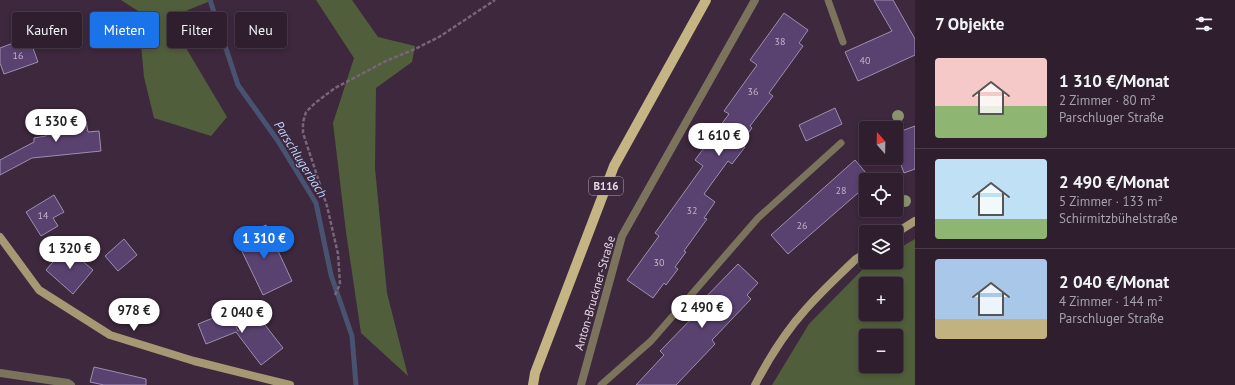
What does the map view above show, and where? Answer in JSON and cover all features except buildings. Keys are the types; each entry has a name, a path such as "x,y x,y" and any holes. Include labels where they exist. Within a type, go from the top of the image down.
{"main road":[{"name":"B116","path":"533,385 535,374 614,166 706,0"},
{"path":"903,228 915,221"},
{"path":"0,237 39,290 110,335 194,361 290,385"},
{"path":"755,385 766,365 805,309 859,257"}],"street":[{"name":"Anton-Bruckner-Straße","path":"581,385 622,236 755,0"},
{"path":"0,373 68,383 71,385"}],"lane":[{"path":"828,0 843,42"},
{"path":"600,385 651,341 758,218 841,143"}],"path":[{"path":"335,295 340,284 338,254 334,231 303,133 303,122 306,112 335,88 386,61 440,37 495,0"}],"green space":[{"path":"121,0 213,0 185,12 167,12 167,48 186,48 227,117 211,136 154,118 144,77 141,48 159,48 159,12 138,11"},
{"path":"316,0 352,0 378,37 415,46 412,62 376,88 375,168 387,293 408,376 361,333 346,232 333,123 354,58"},
{"path":"915,239 915,385 772,385 809,324 863,269 903,269 903,246"}],"waterway":[{"name":"Parschlugerbach","path":"210,0 238,85 278,141 316,203 331,275 352,336 356,385"}]}
